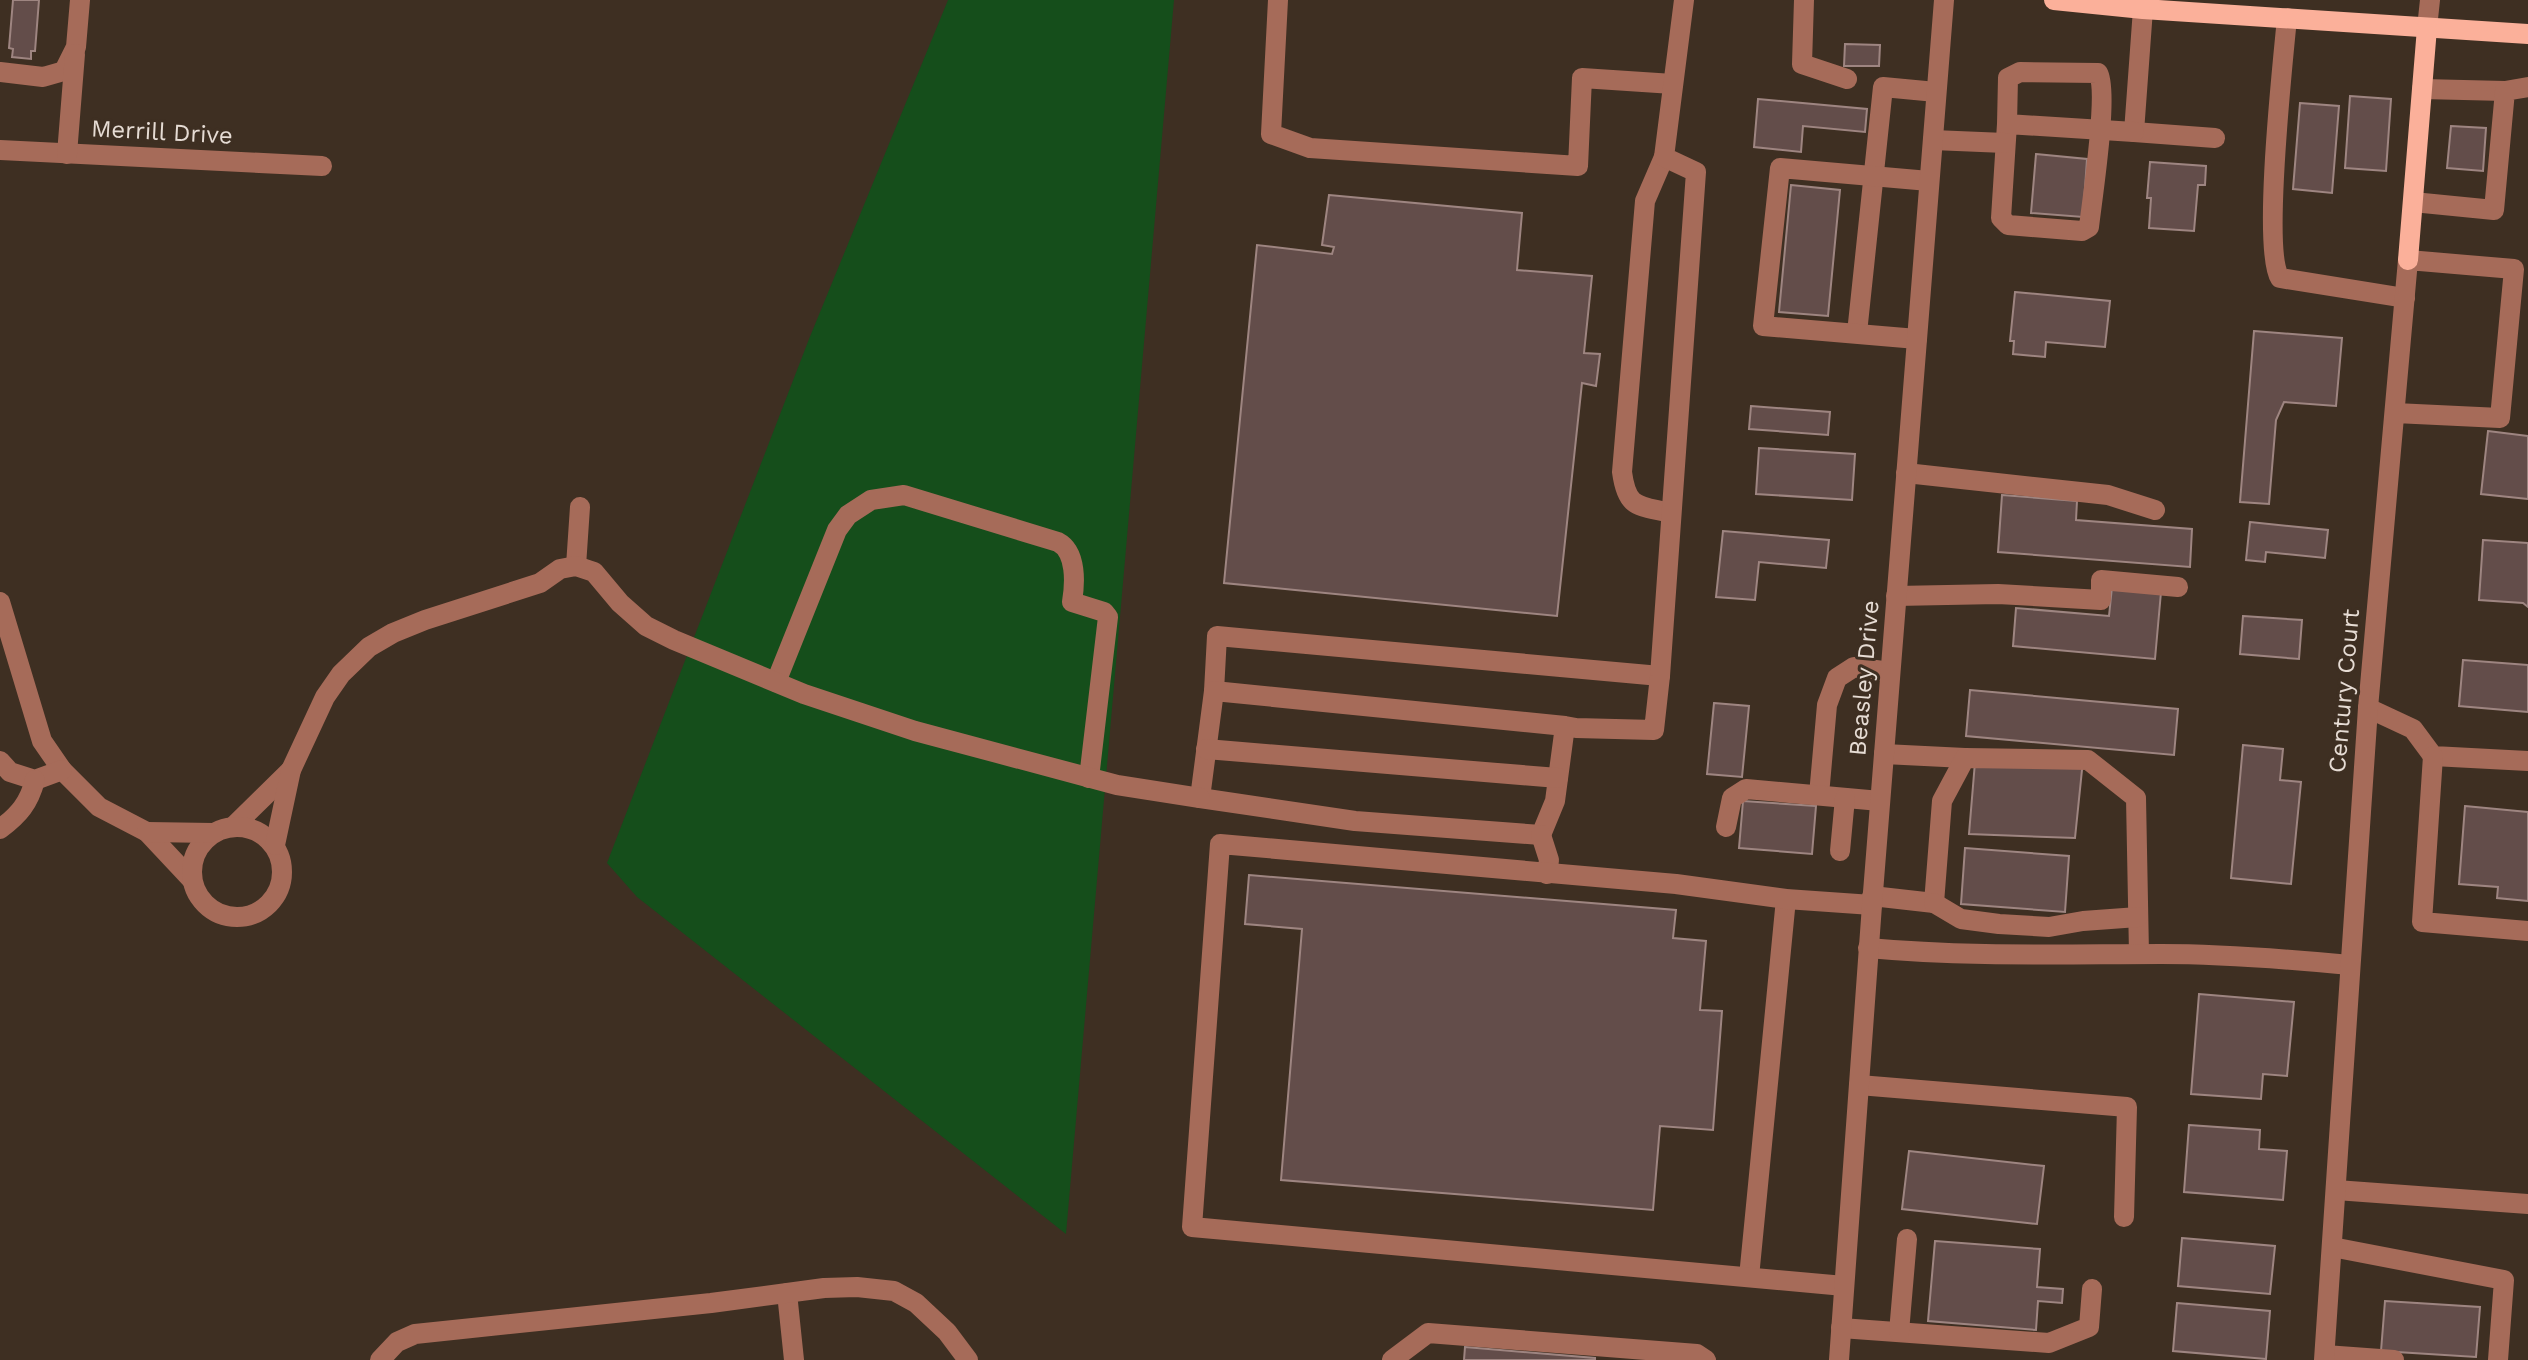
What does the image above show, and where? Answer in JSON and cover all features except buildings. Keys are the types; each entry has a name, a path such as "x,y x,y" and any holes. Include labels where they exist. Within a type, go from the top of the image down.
{"main road":[{"path":"2054,0 2119,3 2143,9 2528,34"},
{"name":"Century Court","path":"2408,260 2427,28"}],"street":[{"path":"67,154 80,0"},
{"path":"1278,0 1271,134 1310,148 1578,166 1582,78 1673,84"},
{"path":"1670,513 1635,504 1625,491 1622,472 1645,201 1664,157 1684,0"},
{"path":"1804,0 1802,64 1852,81 1936,92"},
{"name":"Beasley Drive","path":"1839,1360 1868,948 1944,0"},
{"path":"2427,28 2430,0"},
{"path":"2134,132 2143,9"},
{"path":"2287,18 2277,142 2275,271 2280,278 2291,281 2405,298"},
{"path":"0,72 43,77 64,71 76,47"},
{"path":"2020,72 2098,73 2102,81 2089,227 2082,231 2008,225 2001,218 2006,133 2008,78 2020,72"},
{"path":"1857,333 1883,87"},
{"path":"2422,89 2505,91 2528,87"},
{"path":"2413,202 2494,210 2505,91"},
{"path":"1933,140 2006,133 2099,130 2215,138"},
{"name":"Merrill Drive","path":"0,150 322,166"},
{"path":"1214,691 1565,726 1654,730 1696,172 1664,157"},
{"path":"1917,339 1763,326 1780,168 1929,181"},
{"path":"2395,413 2500,418 2514,269 2408,260"},
{"name":"Century Court","path":"2325,1358 2368,708 2408,260"},
{"path":"1906,473 2108,495 2155,510"},
{"path":"776,682 837,530 848,515 871,500 904,495 960,512 1066,546 1075,585 1072,602 1104,612 1108,617 1089,778"},
{"path":"576,566 580,507"},
{"path":"275,845 291,770 325,697 341,674 369,647 425,620 540,583 560,569 576,566 594,572 620,603 646,626 776,682 915,731 1117,785 1355,821 1541,835"},
{"path":"1896,596 1998,594 2101,600 2101,580 2178,587"},
{"path":"0,602 3,629 42,741 62,770 99,807 147,832 192,880"},
{"path":"1200,798 1214,691 1217,636 1660,676"},
{"path":"1819,795 1827,705 1837,678 1854,667 1890,672"},
{"path":"2368,708 2413,729 2433,756 2422,922 2528,931"},
{"path":"1547,874 1549,860 1541,835 1555,801 1565,726"},
{"path":"1206,749 1558,778"},
{"path":"1884,754 2088,760 2136,798 2139,954"},
{"path":"2433,756 2528,761"},
{"path":"1934,903 1942,801 1965,758"},
{"path":"0,761 10,772 35,780 62,770"},
{"path":"234,826 291,770"},
{"path":"0,829 18,816 30,798 35,780"},
{"path":"1726,827 1732,798 1746,789 1880,801"},
{"path":"1840,851 1845,798"},
{"path":"147,832 213,833 234,826 249,827 264,834 275,845 282,859 283,875 279,890 260,912 246,917 218,913 206,905 197,893 192,880 192,865 197,851 213,833"},
{"path":"1844,1286 1192,1227 1220,844 1676,884 1786,899 1934,903 1961,919 1999,924 2049,927 2138,917"},
{"path":"1749,1277 1786,899"},
{"path":"1868,948 1985,956 2244,956 2350,965"},
{"path":"1859,1085 2127,1107 2124,1217"},
{"path":"2336,1190 2528,1204"},
{"path":"1899,1332 1907,1239"},
{"path":"2332,1247 2504,1280 2498,1360"},
{"path":"380,1360 397,1342 415,1334 857,1287 894,1291 916,1303 947,1332 968,1360"},
{"path":"1841,1328 2049,1343 2089,1327 2092,1289"},
{"path":"787,1293 794,1360"},
{"path":"1392,1360 1428,1333 1697,1354 1706,1360"},
{"path":"2325,1358 2394,1360"}],"green space":[{"path":"948,0 1174,0 1066,1234 637,897 607,863 809,339"}]}
